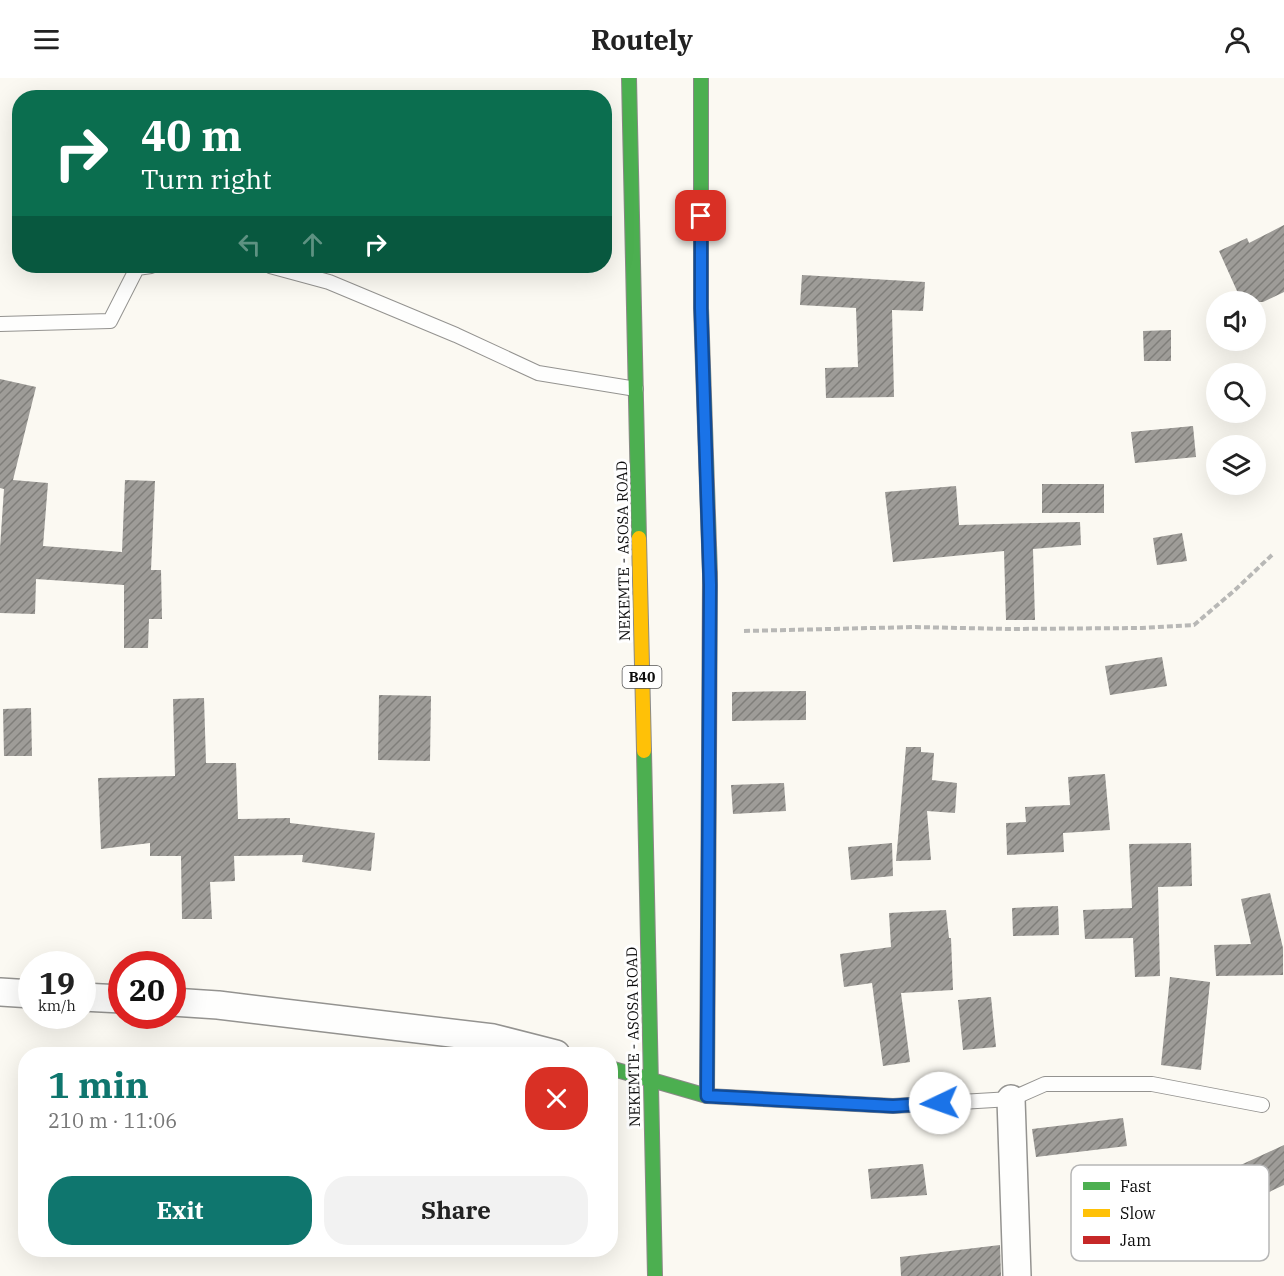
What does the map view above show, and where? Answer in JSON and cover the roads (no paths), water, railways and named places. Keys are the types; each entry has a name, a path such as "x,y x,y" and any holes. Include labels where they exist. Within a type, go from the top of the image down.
{"main road":[{"name":"NEKEMTE - ASOSA ROAD","path":"629,78 655,1276"},
{"path":"618,1070 707,1096 710,585 701,308 701,78"}],"street":[{"path":"0,992 18,993"},
{"path":"186,1003 493,1038 528,1047"},
{"path":"1011,1099 1017,1276"}],"lane":[{"path":"0,324 110,321 134,273"},
{"path":"296,273 329,282 456,335 538,373 636,389"},
{"path":"707,1096 893,1106 1011,1099 1045,1084 1152,1084 1262,1105"}]}
